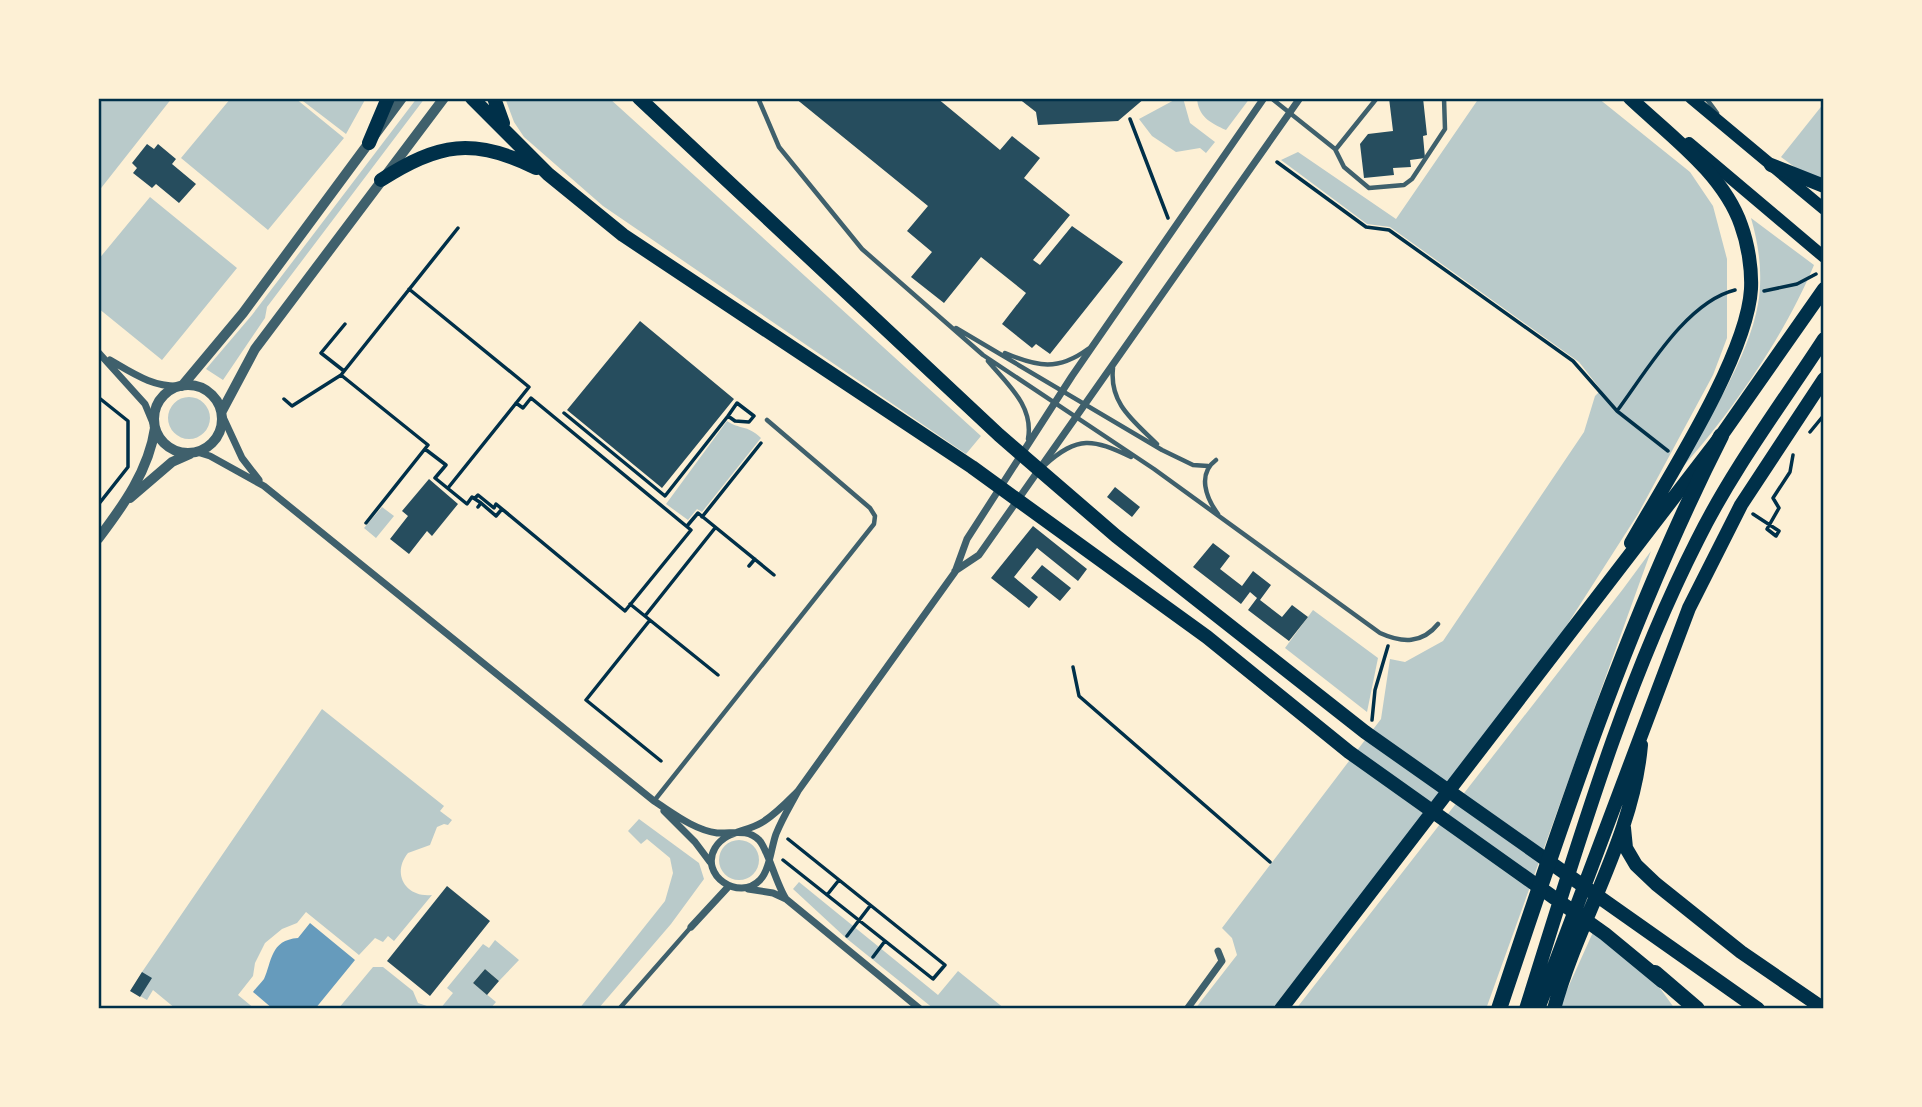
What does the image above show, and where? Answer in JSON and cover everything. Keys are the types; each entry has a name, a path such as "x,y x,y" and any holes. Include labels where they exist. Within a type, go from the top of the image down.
{"highway":[{"path":"369,143 388,98"},
{"path":"472,98 548,174 651,255 972,467 1207,637 1349,752 1605,934 1698,1009"},
{"path":"494,98 507,132"},
{"path":"1605,590 1699,421 1734,349 1745,320 1751,290 1741,225 1727,200 1706,169 1632,98"},
{"path":"642,100 1056,486 1368,727 1758,1009"},
{"path":"381,180 412,160 442,148 497,153 548,174"},
{"path":"1771,165 1824,186"},
{"path":"1281,1009 1605,590 1721,436 1824,289"},
{"path":"1526,1009 1589,811 1659,621 1715,506 1824,339"},
{"path":"1538,1009 1643,724 1689,608 1741,505 1822,382"},
{"path":"1499,1009 1600,714 1665,552 1721,436"},
{"path":"1554,1009 1624,823 1639,774 1643,724"},
{"path":"1624,823 1626,848 1636,864 1656,884 1741,952 1824,1009"},
{"path":"1655,972 1686,1009"}],"main road":[{"path":"1632,98 1824,257"},
{"path":"1692,98 1824,209"}],"street":[{"path":"98,539 123,505 145,464 155,428 156,406 162,397 182,386 243,313 402,98"},
{"path":"123,505 172,461 213,444 219,435 223,414 256,349 444,98"},
{"path":"743,888 761,879 780,825 798,791 955,572 967,539 1063,390 1264,98"},
{"path":"955,572 979,555 1074,416 1300,98"},
{"path":"101,354 146,381 165,387 200,387 210,393 223,414 242,458 264,486"},
{"path":"101,354 145,404 155,428 167,446 210,456 264,486 654,801 703,850 713,869 729,886 773,893 786,899 920,1009"},
{"path":"713,869 713,850 720,841 770,817 798,791"},
{"path":"654,801 703,828 717,833 737,832 758,839 773,877 786,899"},
{"path":"691,927 729,886"},
{"path":"1187,1009 1219,970 1222,961 1218,951"}],"lane":[{"path":"758,98 779,147 862,249 983,355 1030,416 1026,450"},
{"path":"1271,98 1335,149 1344,167 1369,188 1404,185 1412,179 1446,129 1444,98"},
{"path":"1335,149 1377,98"},
{"path":"1706,98 1728,127"},
{"path":"950,324 1162,450 1193,465 1208,466"},
{"path":"989,345 1014,356 1048,365 1061,365 1092,346"},
{"path":"983,355 1154,469 1353,617 1391,638 1415,640 1427,635 1437,624"},
{"path":"1113,361 1111,382 1119,404 1162,450"},
{"path":"654,801 874,524 875,516 870,508 767,420"},
{"path":"1038,471 1067,447 1087,441 1110,447 1154,469"},
{"path":"1216,460 1208,466 1205,476 1209,501 1223,520"},
{"path":"620,1009 691,927"}],"path":[{"path":"1130,119 1173,230"},
{"path":"1277,162 1366,227 1389,230 1573,361 1630,424"},
{"path":"284,399 292,405 343,373 458,228"},
{"path":"1617,411 1692,315 1714,298 1733,290 1773,292 1816,274"},
{"path":"409,289 529,387 448,488"},
{"path":"345,324 321,353 428,445 366,523"},
{"path":"98,397 128,421 128,467 98,505"},
{"path":"425,449 446,465 435,478 467,504 472,497 478,495 494,508 496,504 625,611 691,530 531,398 523,408 516,403"},
{"path":"564,413 665,496 737,403 754,416 749,422 735,421 728,416"},
{"path":"1804,439 1824,415"},
{"path":"702,517 761,443"},
{"path":"598,453 604,446"},
{"path":"1766,526 1779,508 1773,499 1790,472 1797,447"},
{"path":"475,498 479,505 496,516 502,509"},
{"path":"687,526 698,513 774,575"},
{"path":"645,616 715,527"},
{"path":"749,566 755,559"},
{"path":"630,604 718,675"},
{"path":"650,620 586,700 661,761"},
{"path":"1368,727 1381,661 1391,638"},
{"path":"1073,667 1079,696 1270,862"},
{"path":"783,860 933,979 944,965 788,839"},
{"path":"827,895 839,880"},
{"path":"846,938 870,905"},
{"path":"871,958 885,941"}],"shaded area":[{"path":"98,98 172,98 98,192"},
{"path":"231,98 295,98 344,138 268,230 181,158"},
{"path":"299,98 366,98 346,134"},
{"path":"417,98 425,98 267,307 265,318 223,380 206,369 252,315"},
{"path":"505,98 609,98 981,436 966,454 603,206 524,137 514,122"},
{"path":"1178,98 1183,98 1190,123 1215,142 1206,153 1200,148 1176,152 1152,136 1139,119"},
{"path":"1197,98 1250,98 1226,130 1206,118 1200,110"},
{"path":"1479,98 1598,98 1690,172 1713,206 1727,259 1727,338 1713,375 1638,514 1558,639 1272,1009 1195,1009 1237,955 1232,938 1222,928 1381,719 1390,659 1405,662 1443,641 1584,432 1595,396 1601,390 1579,362 1390,227 1367,224 1281,160 1298,152 1396,219"},
{"path":"1824,103 1824,181 1800,171 1781,157"},
{"path":"150,197 237,268 162,360 98,308 98,260"},
{"path":"1751,218 1814,265 1788,319 1755,373 1718,425 1679,471 1725,390 1746,346 1753,324 1758,304 1760,272"},
{"path":"189,397 204,403 210,418 204,433 189,439 174,433 168,418 174,403"},
{"path":"727,421 761,438 702,512 697,509 688,520 666,504"},
{"path":"382,507 394,516 376,538 364,528"},
{"path":"1651,551 1486,1009 1296,1009 1623,589"},
{"path":"1313,610 1378,658 1367,712 1285,648"},
{"path":"322,709 444,806 440,811 452,820 448,825 437,827 430,845 408,853 401,869 401,876 408,889 423,895 432,895 394,941 388,936 383,942 375,938 359,955 306,912 297,923 282,929 265,943 255,963 253,976 238,995 255,1009 176,1009 153,990 147,1000 131,991 142,972"},
{"path":"639,819 699,863 704,879 671,924 598,1009 579,1009 665,901 673,873 670,858 647,839 641,844 628,831"},
{"path":"739,840 747,841 753,846 758,852 758,868 753,874 747,879 739,880 731,879 725,874 720,868 719,860 720,852 725,846 731,841"},
{"path":"799,882 938,995 958,971 1005,1009 934,1009 846,938 793,889"},
{"path":"1594,930 1657,984 1675,1009 1562,1009 1562,1001"},
{"path":"495,940 519,960 499,981 485,969 473,983 496,1002 490,1009 440,1009 453,993 447,988 483,944 489,948"},
{"path":"373,967 383,967 413,991 418,1003 436,1009 338,1009"}],"water":[{"path":"310,923 355,960 315,1009 273,1009 253,992 264,979 277,947 298,938"}],"building":[{"path":"795,98 937,98 1000,150 1012,136 1040,158 1024,178 1070,215 1033,260 1040,265 1072,226 1123,262 1050,354 1036,344 1032,348 1002,324 1026,293 981,257 944,303 911,277 932,252 907,231 928,206"},
{"path":"1018,98 1145,98 1118,121 1038,125 1036,112"},
{"path":"1389,98 1423,98 1427,135 1423,136 1425,158 1410,160 1411,167 1393,168 1394,175 1364,178 1360,144 1368,134 1393,131"},
{"path":"147,144 154,149 158,144 176,159 172,164 196,184 179,203 156,184 152,188 133,173 137,168 132,163"},
{"path":"640,321 734,399 662,488 567,410"},
{"path":"429,479 458,504 432,536 427,531 409,554 390,539 408,516 402,511"},
{"path":"1115,487 1140,507 1132,517 1107,497"},
{"path":"1033,526 1087,569 1078,581 1037,548 1014,577 1038,597 1029,608 991,578"},
{"path":"1213,543 1230,556 1220,569 1242,586 1253,571 1271,585 1260,600 1282,617 1292,605 1308,617 1289,641 1248,610 1257,598 1250,592 1241,604 1193,567"},
{"path":"1042,565 1071,588 1060,601 1031,578"},
{"path":"447,886 490,921 430,996 387,961"},
{"path":"485,969 499,981 487,995 473,983"},
{"path":"142,972 152,978 140,997 130,991"}]}
